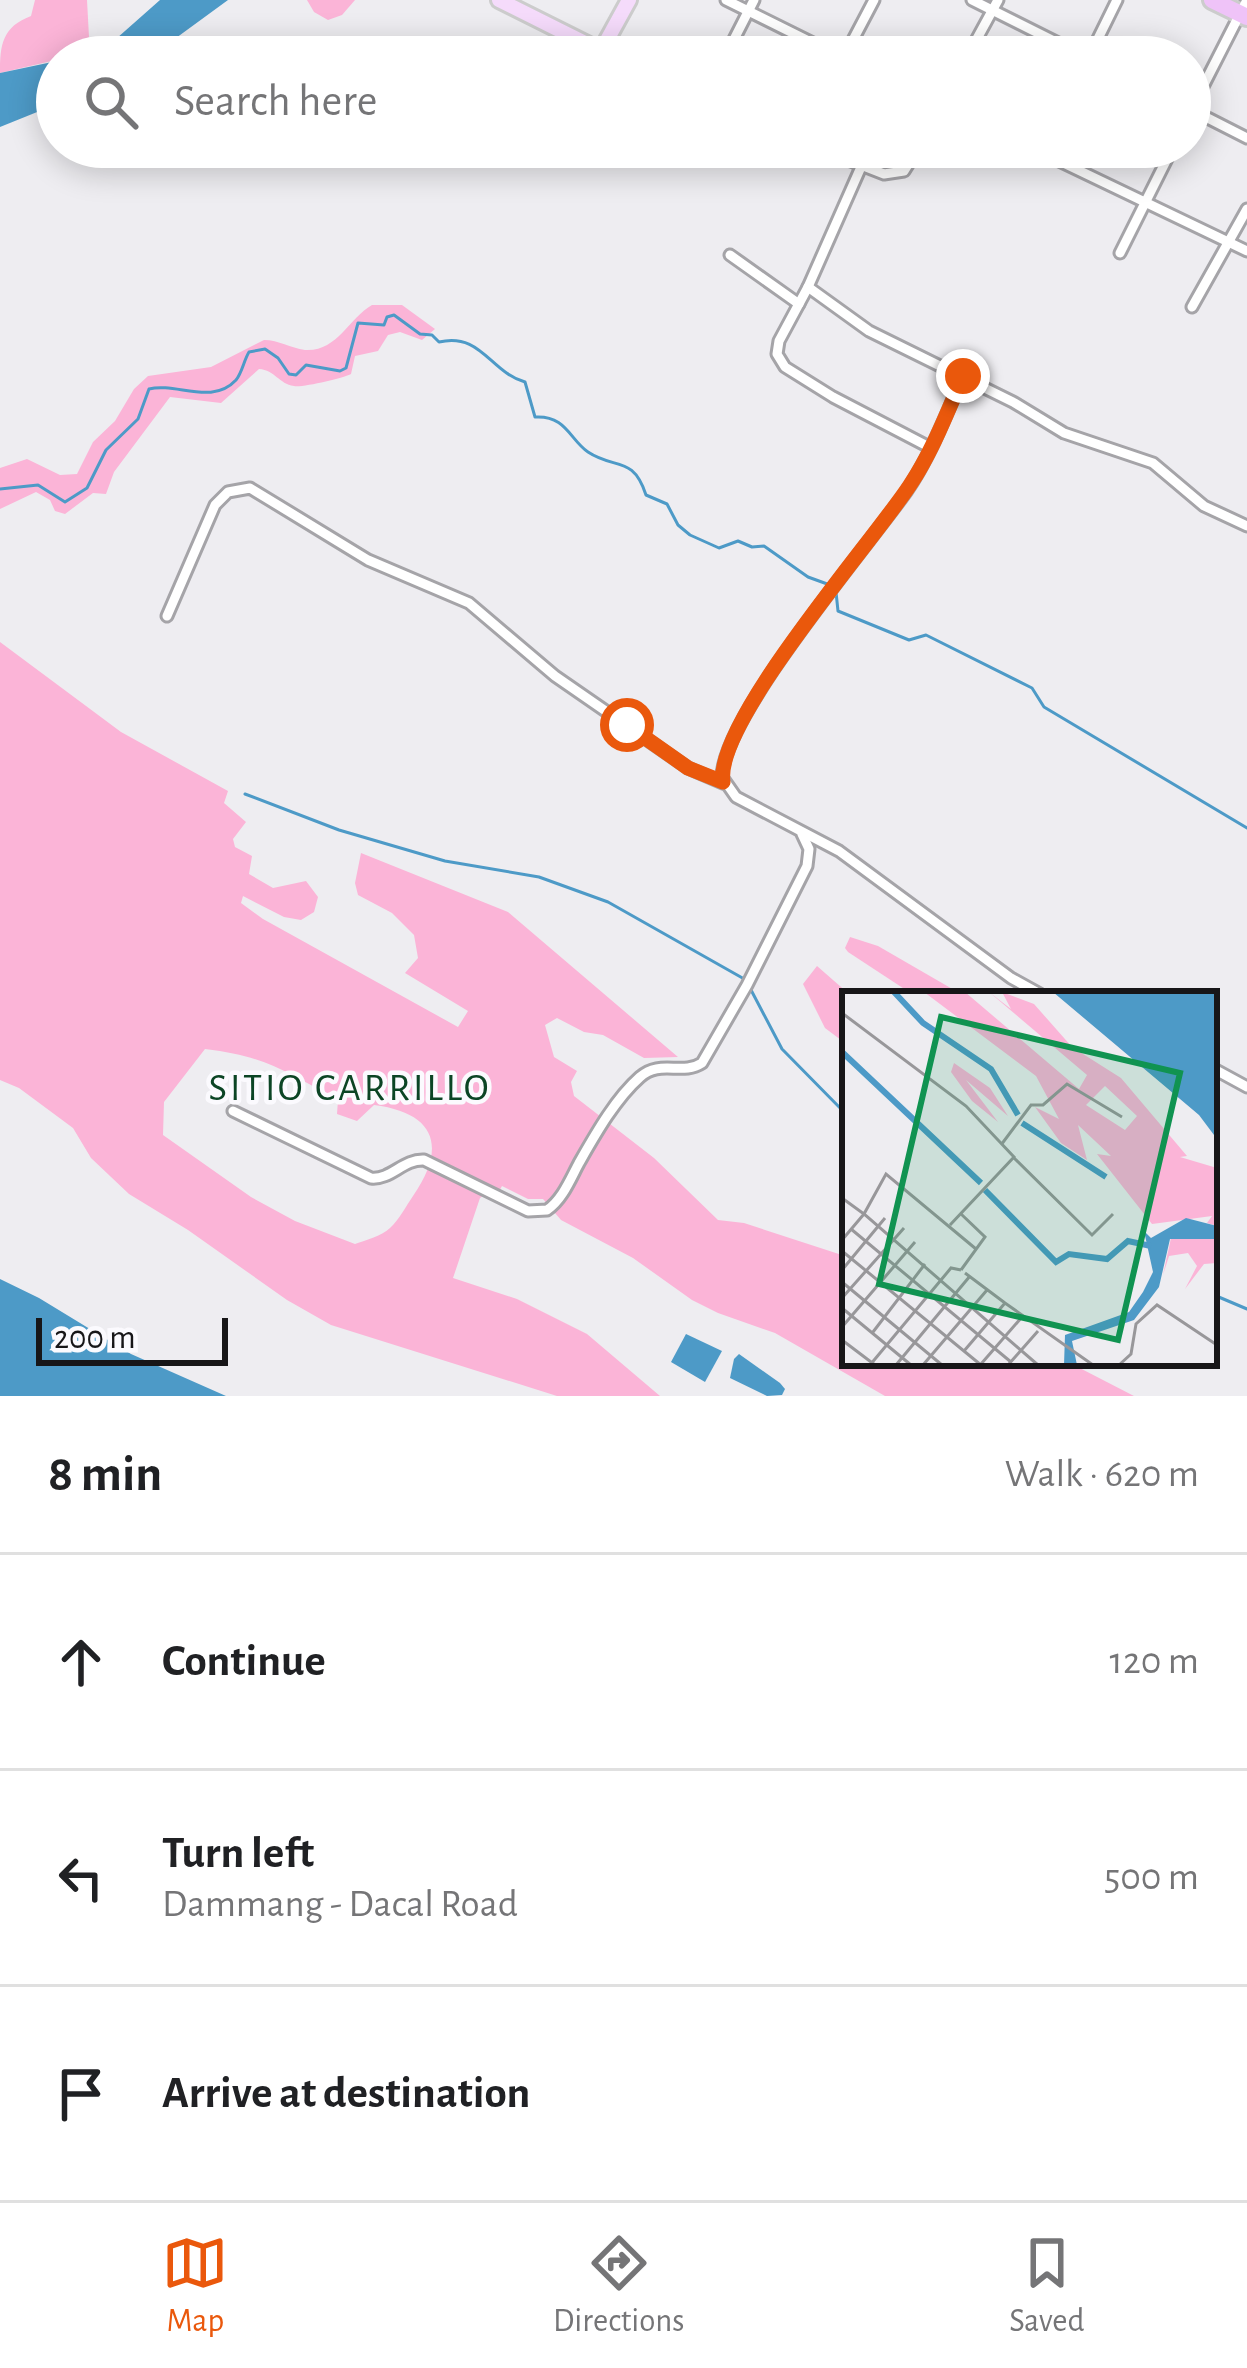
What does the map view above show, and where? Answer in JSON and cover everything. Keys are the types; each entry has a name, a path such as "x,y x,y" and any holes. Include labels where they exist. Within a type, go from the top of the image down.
{"highway":[{"path":"1212,0 1245,10"}],"main road":[{"path":"501,0 572,36"},
{"path":"615,36 629,0"}],"street":[{"path":"726,0 800,36"},
{"path":"736,36 754,0"},
{"path":"854,36 874,0"},
{"path":"972,0 995,5 1050,36"},
{"path":"1098,36 1117,0"},
{"path":"979,36 995,5"},
{"path":"1211,72 1245,10"},
{"path":"1211,120 1247,138"},
{"path":"860,168 777,354 782,364 865,416 931,448"},
{"path":"863,168 891,176 904,168"},
{"path":"1082,168 1247,251"},
{"path":"1120,253 1163,168"},
{"path":"1192,307 1247,208"},
{"path":"730,255 799,304"},
{"path":"808,286 869,331 963,376 1064,433 1153,463 1204,506 1247,526"},
{"path":"723,782 724,761 742,723 907,490 963,376"},
{"path":"167,616 215,505 229,492 250,488 349,550 469,603 555,676 688,768 723,782 736,797 827,844 1011,979 1034,991"},
{"path":"801,832 809,857"},
{"path":"233,1111 371,1178 384,1178 413,1160 424,1160 528,1211 541,1212 558,1201 640,1076 656,1066 691,1069 701,1063 749,981 809,857 827,844"},
{"path":"1217,1071 1247,1087"}],"shaded area":[{"path":"35,0 87,0 89,36 36,36 36,65 0,73 5,38 31,16"},
{"path":"307,0 355,0 342,15 328,20 314,12"},
{"path":"372,305 402,305 435,329 422,340 400,332 388,335 378,351 355,356 351,374 332,380 294,386 259,369 221,403 170,397 114,472 106,494 93,493 65,514 55,511 50,500 36,492 0,509 0,468 27,459 60,475 77,474 93,442 148,376 211,367 264,340 305,350 326,346"},
{"path":"0,642 121,732 228,791 224,803 246,822 233,839 235,847 252,856 249,874 273,888 306,881 318,897 314,912 301,920 284,917 243,896 241,903 263,919 458,1027 468,1011 405,973 418,958 414,935 392,913 358,895 355,883 361,853 508,912 678,1057 644,1058 603,1035 584,1032 557,1018 545,1025 554,1057 577,1071 571,1082 574,1096 654,1158 718,1220 744,1223 842,1255 842,1366 1076,1366 1134,1396 885,1396 775,1333 692,1300 633,1258 561,1220 543,1199 528,1199 502,1186 495,1199 480,1198 453,1278 517,1299 587,1334 660,1396 557,1396 331,1325 287,1300 129,1194 91,1158 73,1128 19,1088 0,1080","holes":["205,1049 244,1056 338,1100 337,1114 357,1121 374,1105 395,1109 423,1124 430,1135 430,1162 390,1228 355,1244 295,1221 251,1197 163,1135 164,1102"]},
{"path":"850,937 878,946 956,991 907,991 845,948"},
{"path":"817,966 846,991 842,1041 825,1028 803,984"}],"water":[{"path":"160,0 228,0 179,36 119,36"},
{"path":"36,65 36,112 0,127 0,73"},
{"path":"0,1279 131,1354 226,1396 0,1396"},
{"path":"686,1334 722,1351 705,1382 671,1362"},
{"path":"739,1354 780,1383 785,1389 782,1395 767,1396 730,1378"}],"waterway":[{"path":"0,489 38,485 65,502 87,488 106,450 138,419 149,389 205,392 226,388 236,380 249,352 265,349 289,374 296,375 306,365 340,371 346,368 358,323 384,325 394,315 439,342 453,340 475,348 525,382 535,417 554,420 588,452 629,469 646,495 667,504 678,525 690,535 719,548 738,541 764,546 808,577 830,585"},
{"path":"836,592 838,611 909,640 926,635 1032,688 1044,707 1247,828"},
{"path":"245,794 339,830 445,861 539,877 608,902 746,980"},
{"path":"750,988 782,1049 842,1110"},
{"path":"1217,1296 1247,1309"}],"district":[{"name":"SITIO CARRILLO","path":"350,1086"}],"route":[{"path":"627,725 688,768 723,782 724,761 742,723 783,657 907,490 963,376"}]}
